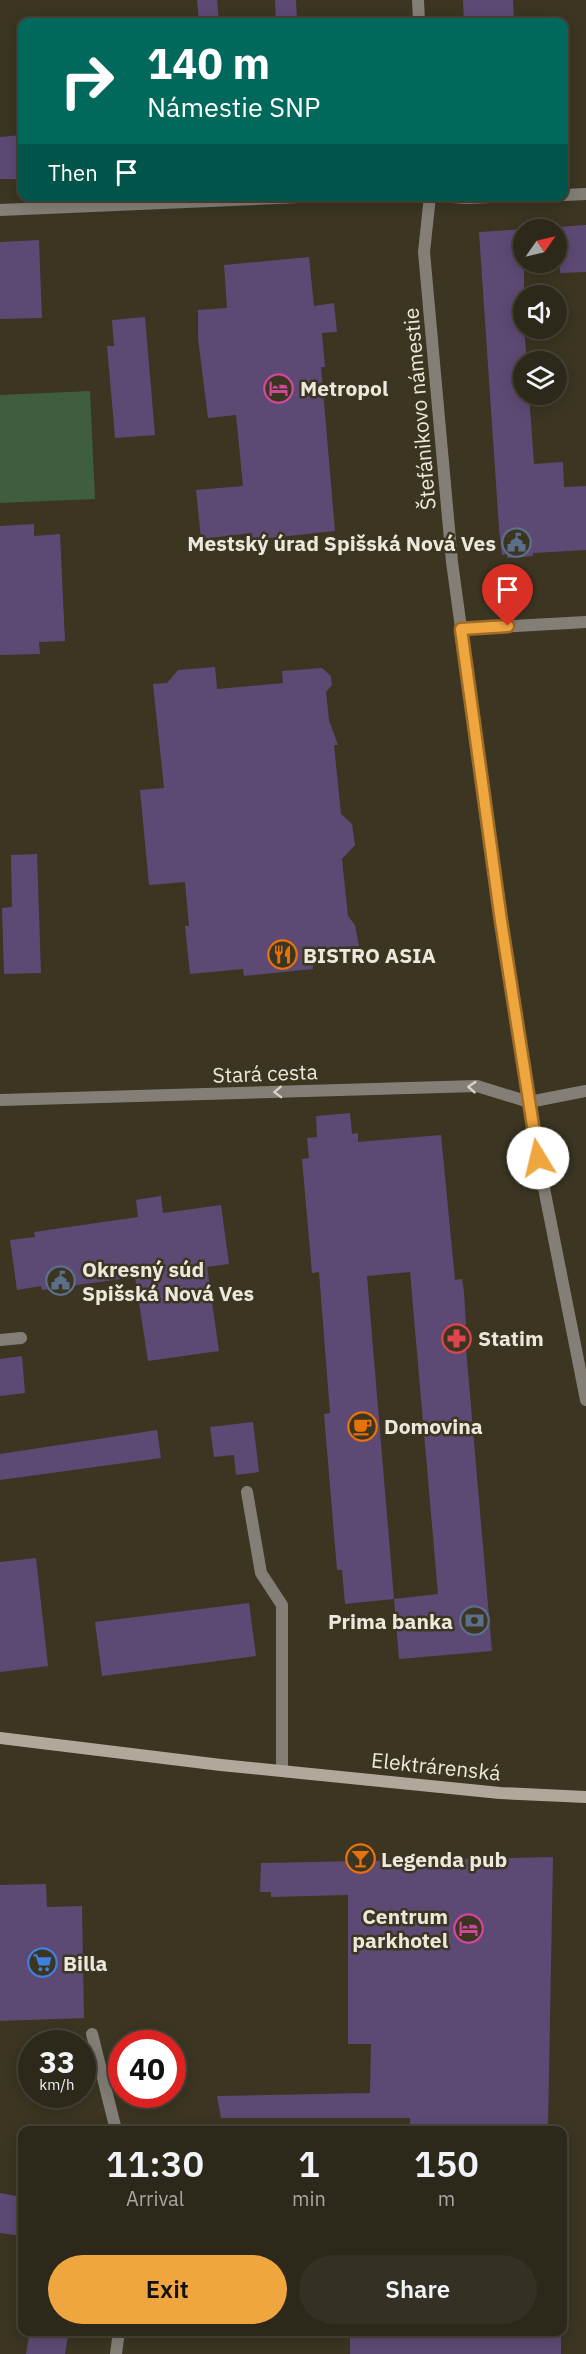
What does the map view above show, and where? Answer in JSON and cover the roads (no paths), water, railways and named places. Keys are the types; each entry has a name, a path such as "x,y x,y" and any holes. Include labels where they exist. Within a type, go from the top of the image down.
{"main road":[{"name":"Elektrárenská","path":"0,1738 500,1793 586,1797"}],"street":[{"path":"418,0 419,18"},
{"path":"568,195 586,194"},
{"path":"0,210 207,201"},
{"name":"Štefánikovo námestie","path":"429,201 424,252 452,561 529,1102 586,1400"},
{"path":"461,629 586,622"},
{"name":"Stará cesta","path":"0,1100 477,1086 529,1102"},
{"path":"529,1102 586,1091"},
{"path":"0,1340 21,1338"},
{"path":"247,1492 261,1573 282,1605 282,1770"},
{"path":"96,2050 115,2126"},
{"path":"116,2354 118,2336"}],"place":[{"name":"Metropol","path":"279,388"},
{"name":"Mestský úrad Spišská Nová Ves","path":"517,543"},
{"name":"BISTRO ASIA","path":"282,955"},
{"name":"Okresný súd Spišská Nová Ves","path":"61,1281"},
{"name":"Statim","path":"457,1338"},
{"name":"Domovina","path":"363,1426"},
{"name":"Prima banka","path":"474,1621"},
{"name":"Legenda pub","path":"360,1859"},
{"name":"Centrum parkhotel","path":"469,1928"},
{"name":"Billa","path":"42,1963"}]}
